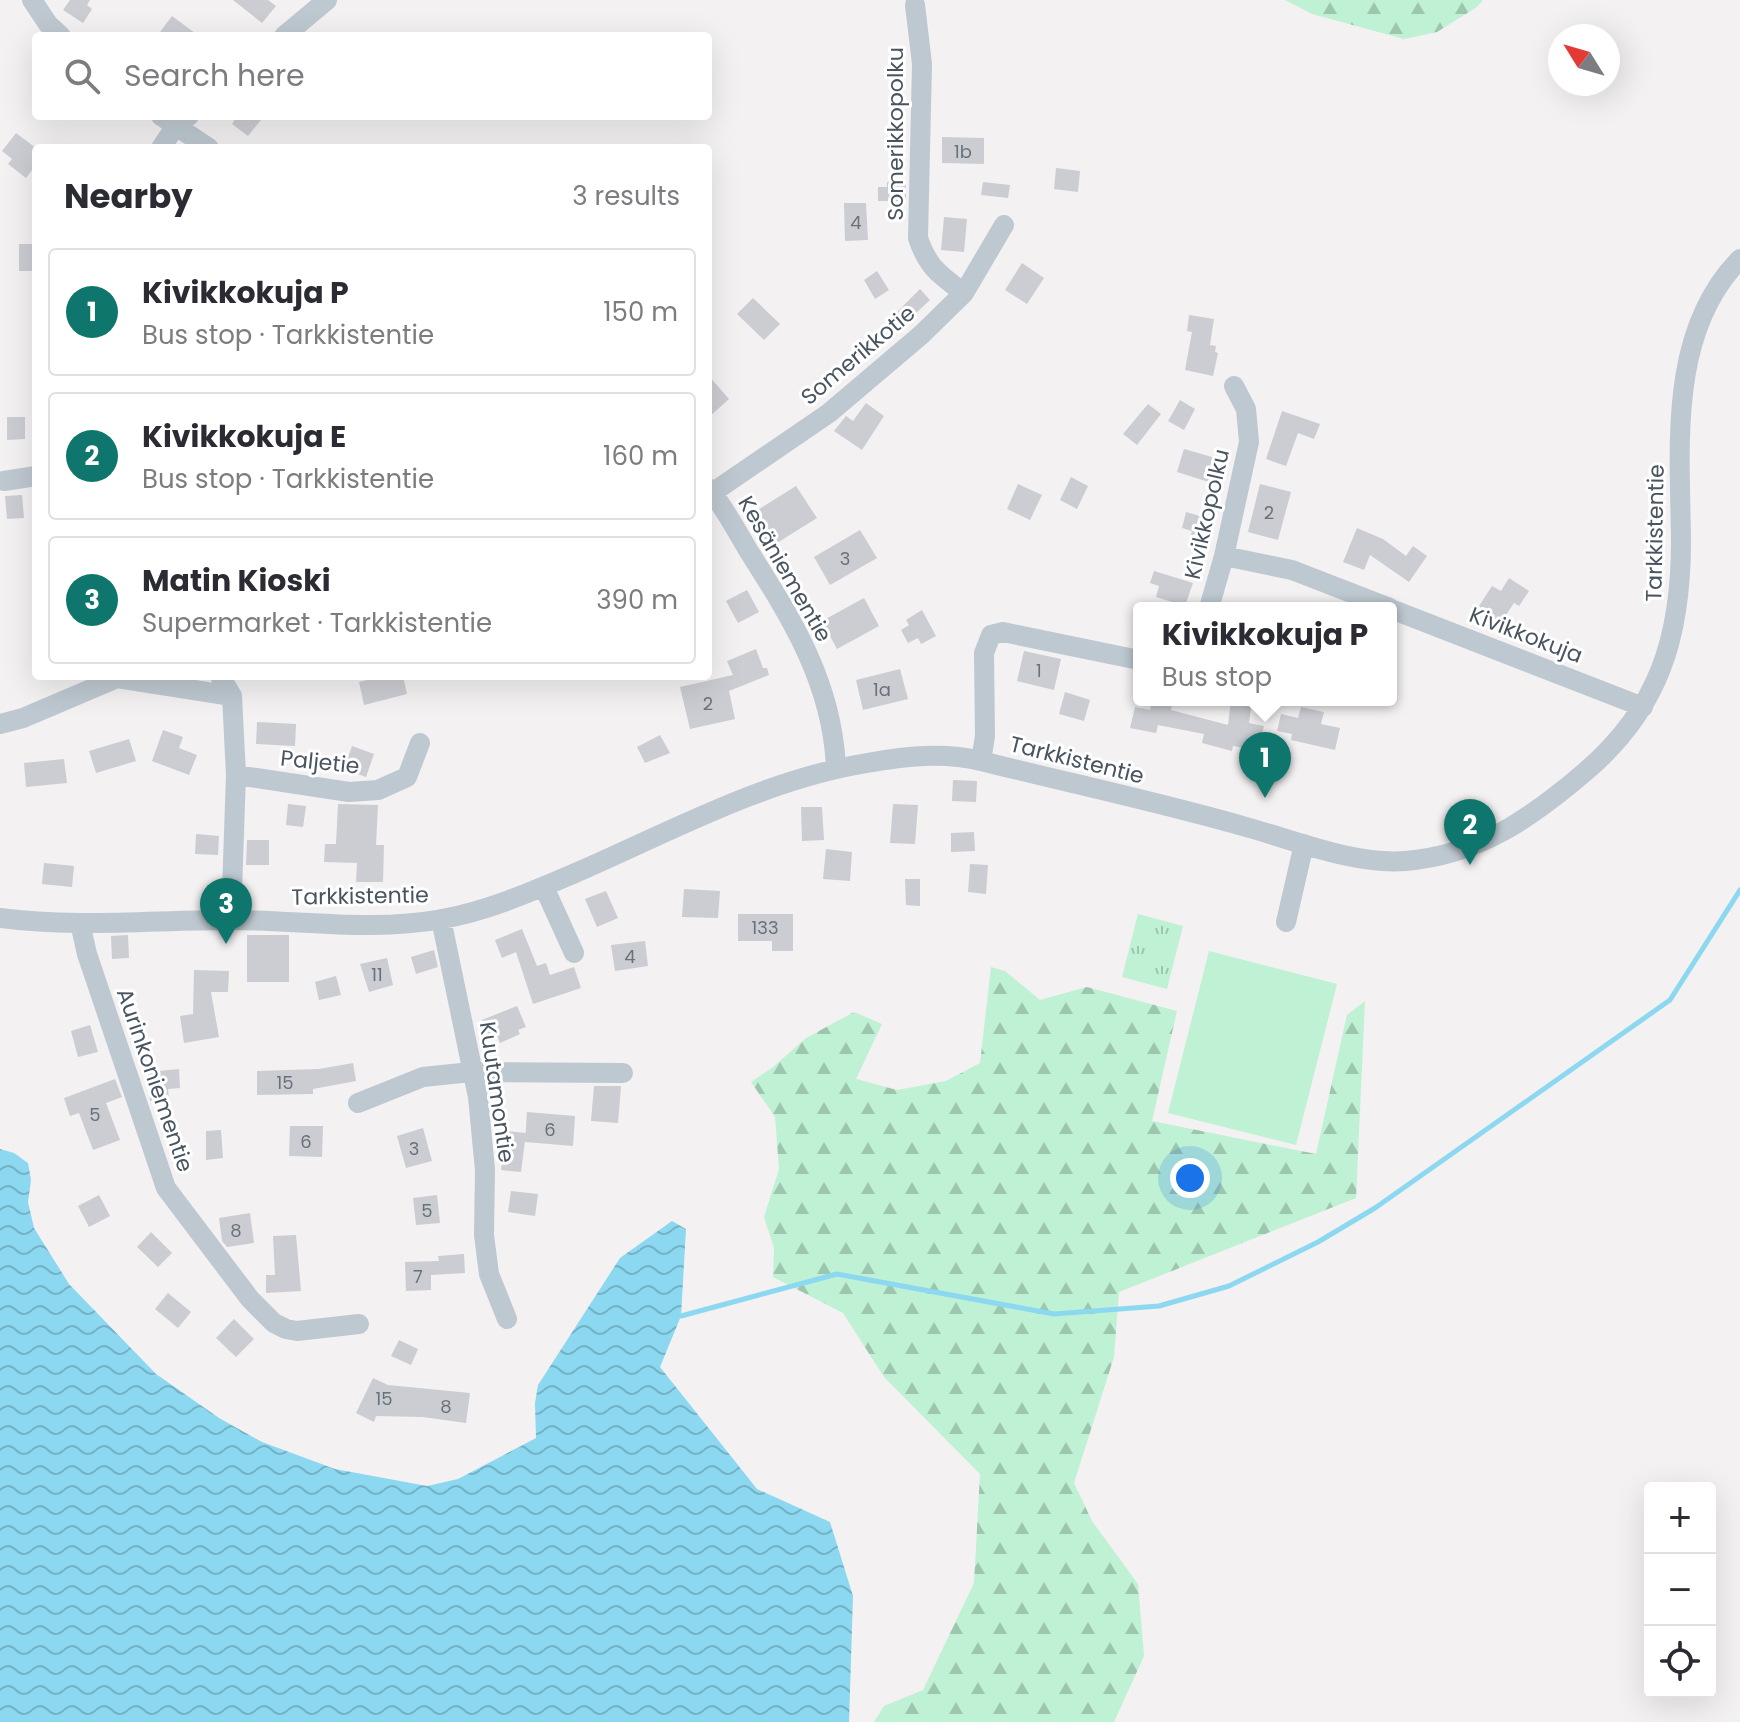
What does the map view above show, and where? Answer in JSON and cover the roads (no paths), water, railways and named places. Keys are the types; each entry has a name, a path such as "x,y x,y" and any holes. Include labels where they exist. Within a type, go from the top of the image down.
{"street":[{"path":"32,0 57,32"},
{"path":"289,32 327,0"},
{"name":"Somerikkopolku","path":"915,5 922,64 918,238 924,258 935,271 964,293"},
{"path":"163,144 175,120 204,144"},
{"name":"Somerikkotie","path":"712,489 829,413 921,335 964,293 1004,225"},
{"name":"Tarkkistentie","path":"0,918 80,923 231,920 343,925 441,919 544,887 732,802 786,783 836,769 896,758 927,756 960,756 1361,857 1404,861 1460,851 1503,833 1549,803 1606,754 1643,707 1663,667 1677,614 1681,564 1680,427 1693,337 1710,300 1740,259"},
{"name":"Kivikkopolku","path":"1211,602 1249,442 1246,409 1234,386"},
{"path":"4,481 32,477"},
{"name":"Kesäniementie","path":"712,493 796,625 814,668 831,727 836,769"},
{"name":"Kivikkokuja","path":"1224,556 1292,570 1375,602"},
{"name":"Kivikkokuja","path":"1397,611 1643,707"},
{"path":"981,761 985,736 984,653 991,635 1003,632 1133,659"},
{"path":"0,724 23,718 112,680"},
{"path":"130,680 232,696"},
{"path":"222,680 232,696 236,775 231,920"},
{"name":"Paljetie","path":"236,775 349,792 378,790 407,777 420,743"},
{"path":"1286,922 1304,844"},
{"path":"544,887 574,953"},
{"name":"Kuutamontie","path":"441,919 478,1097 485,1170 484,1235 489,1274 507,1319"},
{"name":"Aurinkoniementie","path":"80,923 87,954 166,1188 250,1299 274,1323 297,1331 359,1324"},
{"path":"358,1103 423,1077 471,1072 623,1073"}],"water":[{"path":"0,1149 14,1153 28,1163 31,1180 28,1202 34,1228 69,1284 156,1374 219,1418 262,1442 335,1469 427,1486 458,1479 536,1438 538,1385 620,1258 672,1221 686,1229 681,1316 660,1367 757,1489 830,1522 853,1596 849,1722 0,1722"}],"waterway":[{"path":"681,1316 837,1274 1054,1314 1159,1306 1229,1286 1318,1242 1375,1208 1670,1000 1740,890"}],"place":[{"name":"Kivikkokuja P","path":"1265,798"},
{"name":"Kivikkokuja E","path":"1470,865"},
{"name":"Matin Kioski","path":"226,944"}]}
